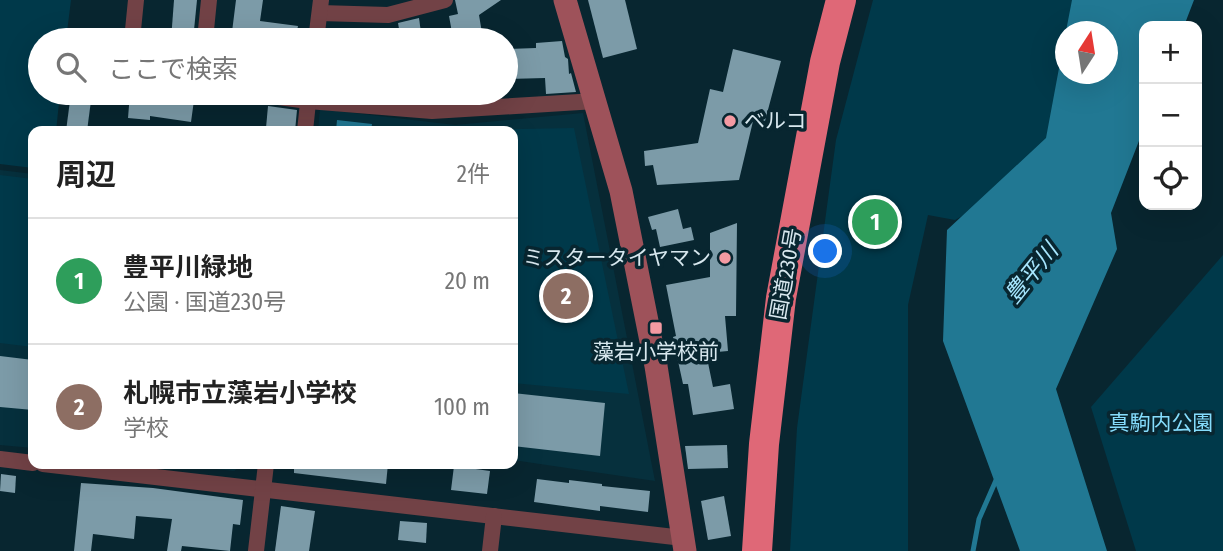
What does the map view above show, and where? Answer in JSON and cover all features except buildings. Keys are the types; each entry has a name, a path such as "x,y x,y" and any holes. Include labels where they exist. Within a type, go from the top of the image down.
{"highway":[{"name":"国道230号","path":"757,551 764,444 781,298 825,62 841,0"}],"street":[{"path":"133,28 136,0"},
{"path":"206,28 209,0"},
{"path":"318,28 321,6 388,15 445,0"},
{"path":"87,469 494,516 684,545 653,353 621,191 565,0"},
{"path":"379,105 432,111 596,101"},
{"path":"306,126 308,105"},
{"path":"0,459 28,462"},
{"path":"256,551 266,469"},
{"path":"490,551 494,516"}],"shaded area":[{"path":"320,109 455,125 583,113 655,481 518,461 518,126 318,126"},
{"path":"0,170 28,173 28,448 0,445"}],"green space":[{"path":"0,0 71,0 68,28 28,28 28,105 59,105 57,126 28,126 28,167 0,164"},
{"path":"873,0 1085,0 1075,21 1055,21 1055,84 1065,84 1058,135 1002,194 955,220 928,215 908,305 908,551 790,551 797,428 836,140"},
{"path":"574,128 629,394 518,383 518,129"},
{"path":"0,175 28,178 28,346 0,343"},
{"name":"真駒内公園","path":"1223,255 1223,551 1136,551 1091,407"}],"water":[{"name":"豊平川","path":"1072,0 1194,0 1186,21 1139,21 1139,141 1111,213 1117,249 1056,389 1107,551 1020,551 943,341 947,230 1046,138 1056,84 1118,84 1118,21 1068,21"},
{"path":"337,120 372,124 372,126 336,126"}],"waterway":[{"path":"973,551 979,519 997,478"}],"place":[{"name":"ベルコ","path":"730,121"},
{"name":"豊平川緑地","path":"875,222"},
{"name":"ミスタータイヤマン","path":"725,258"},
{"name":"札幌市立藻岩小学校","path":"566,296"},
{"name":"藻岩小学校前","path":"656,328"}]}
